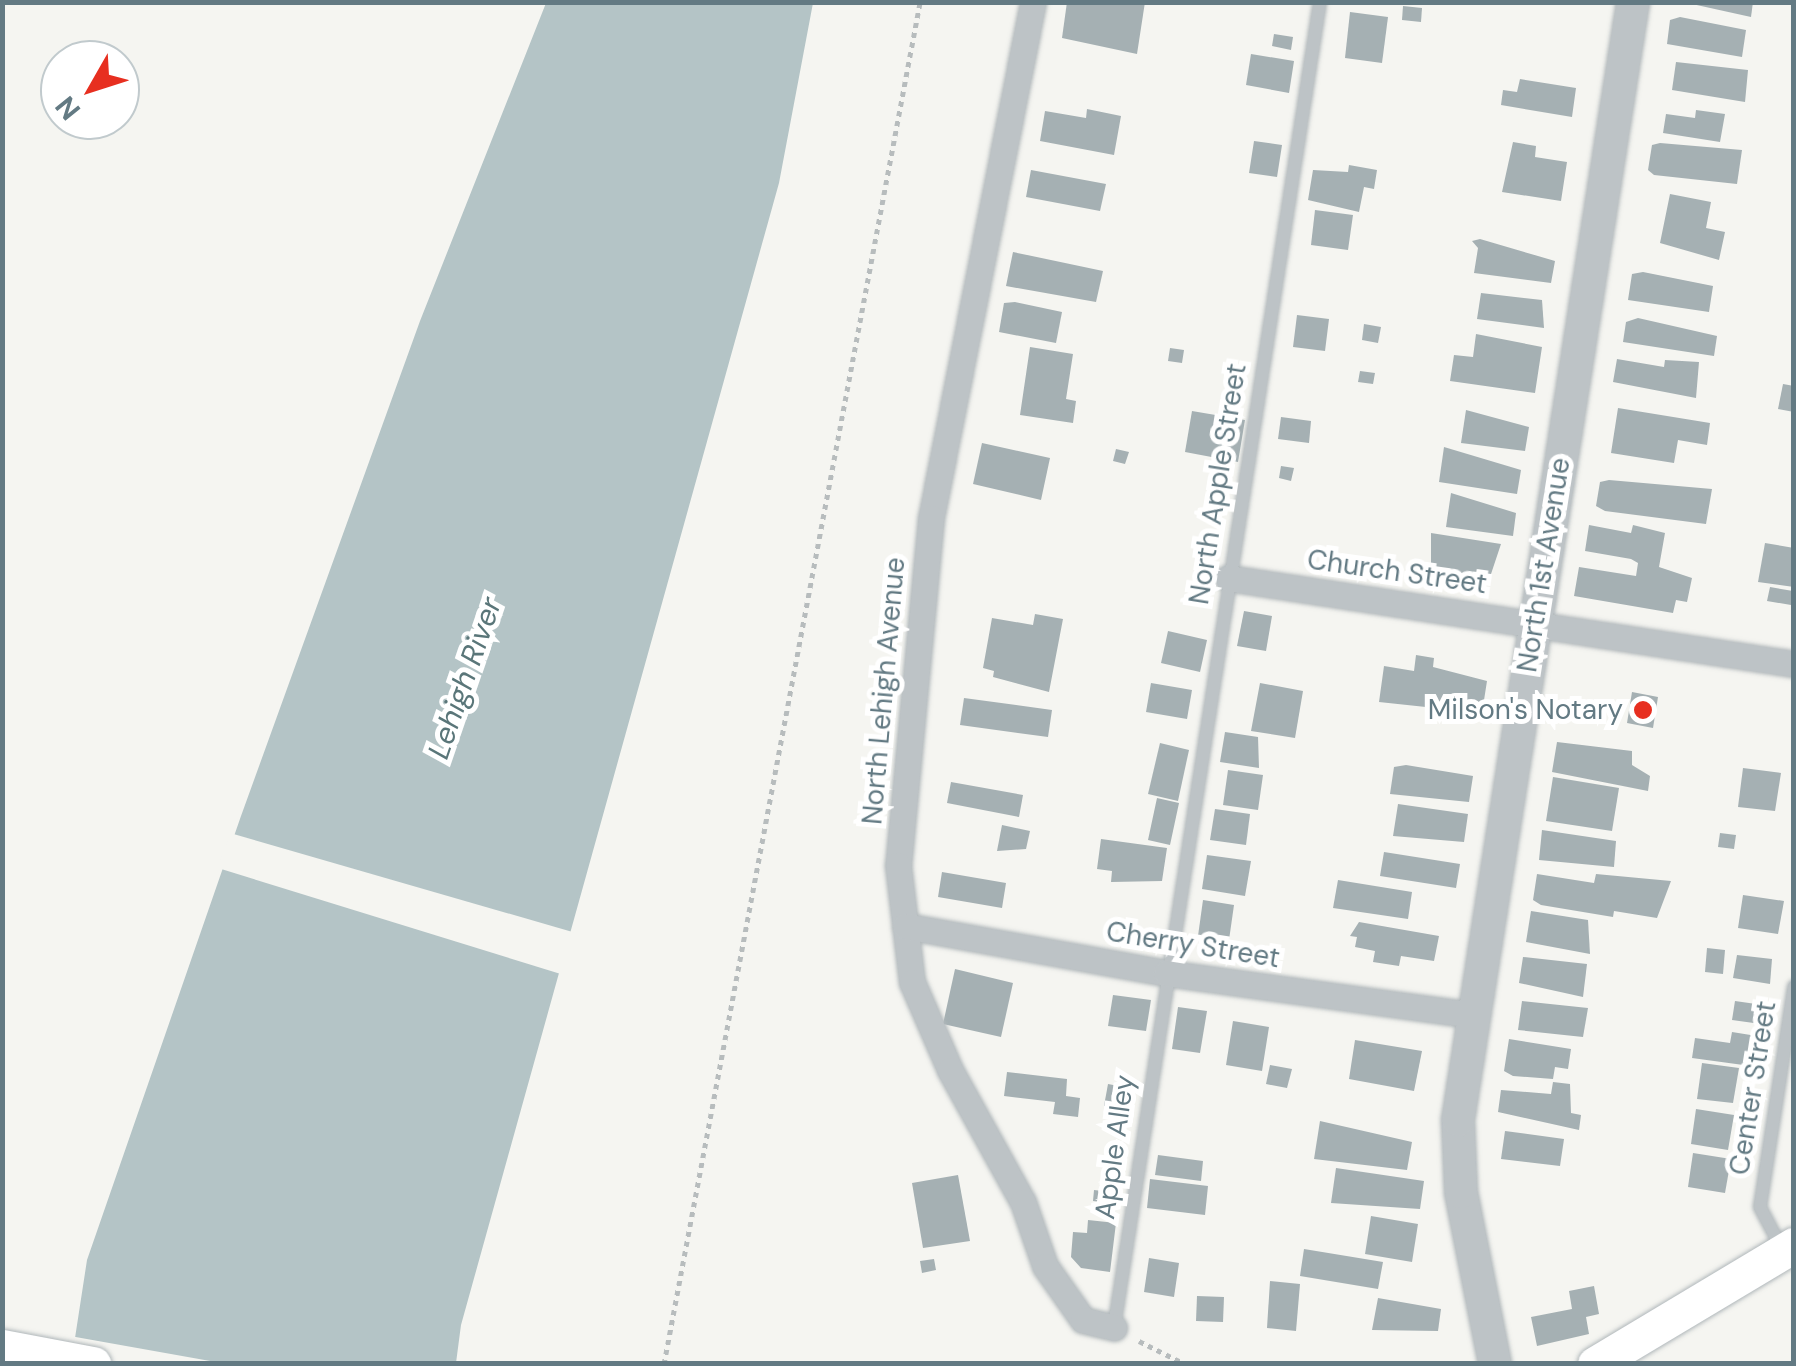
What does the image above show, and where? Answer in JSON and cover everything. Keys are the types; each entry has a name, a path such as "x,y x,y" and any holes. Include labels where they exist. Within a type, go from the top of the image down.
{"main road":[{"path":"1595,1364 1788,1248"},
{"path":"2,1347 93,1364"}],"street":[{"name":"North Lehigh Avenue","path":"1033,2 931,518 898,865 904,926 922,1010 1023,1202 1046,1266 1083,1320 1114,1328"},
{"name":"North 1st Avenue","path":"1495,1364 1461,1192 1458,1120 1632,2"},
{"name":"Church Street","path":"1228,578 1534,621 1794,664"},
{"name":"Cherry Street","path":"904,926 1166,973 1474,1015"}],"lane":[{"name":"North Apple Street","path":"1166,973 1320,2"},
{"name":"Apple Alley","path":"1114,1328 1166,973"},
{"name":"Center Street","path":"1788,1248 1760,1207 1794,987"}],"path":[{"path":"664,1364 920,2"},
{"path":"1114,1328 1185,1364"}],"water":[{"name":"Lehigh River","path":"546,3 813,3 779,183 461,1325 456,1363 71,1364 87,1260 241,816 420,321"}],"pier":[{"path":"230,833 576,933 564,975 218,868"},
{"path":"70,1336 227,1364 66,1364"}],"building":[{"path":"1067,2 1145,2 1137,54 1062,38"},
{"path":"1683,2 1753,2 1751,17"},
{"path":"1403,6 1422,8 1421,22 1402,20"},
{"path":"1350,12 1388,17 1382,63 1345,58"},
{"path":"1680,17 1746,30 1742,57 1667,44 1670,20"},
{"path":"1274,34 1293,37 1291,50 1272,46"},
{"path":"1251,54 1294,61 1289,93 1246,85"},
{"path":"1676,62 1748,70 1745,102 1672,90"},
{"path":"1520,79 1576,88 1572,117 1501,105 1503,90 1517,92"},
{"path":"1087,109 1121,116 1114,155 1040,141 1045,111 1086,118"},
{"path":"1696,110 1725,114 1720,142 1663,133 1666,114 1695,118"},
{"path":"1254,141 1282,145 1277,177 1249,173"},
{"path":"1513,142 1536,146 1535,157 1567,162 1561,201 1502,192"},
{"path":"1652,145 1742,150 1737,184 1654,175 1648,170"},
{"path":"1349,165 1377,170 1374,189 1364,187 1359,212 1308,200 1313,170 1348,172"},
{"path":"1031,170 1106,184 1100,211 1026,197"},
{"path":"1670,194 1711,202 1706,228 1725,232 1719,260 1660,243"},
{"path":"1315,210 1353,215 1348,250 1311,245"},
{"path":"1480,239 1555,261 1551,283 1474,273 1478,248 1472,241"},
{"path":"1013,252 1103,271 1096,302 1006,286"},
{"path":"1643,272 1713,286 1709,312 1628,300 1632,274"},
{"path":"1481,293 1542,300 1544,328 1477,319"},
{"path":"1004,303 1062,312 1056,343 999,332"},
{"path":"1297,315 1329,319 1325,351 1293,347"},
{"path":"1638,318 1717,336 1714,356 1623,342 1626,322"},
{"path":"1364,324 1381,327 1378,343 1362,340"},
{"path":"1476,334 1542,347 1535,393 1450,381 1454,355 1473,357"},
{"path":"1030,347 1073,354 1066,399 1076,401 1073,423 1020,415"},
{"path":"1170,348 1184,350 1182,363 1168,361"},
{"path":"1617,359 1664,367 1665,360 1699,362 1696,398 1613,382"},
{"path":"1360,371 1375,373 1373,384 1358,382"},
{"path":"1783,384 1794,386 1794,412 1778,409"},
{"path":"1618,408 1710,423 1707,445 1678,440 1674,463 1611,453"},
{"path":"1466,410 1529,427 1525,451 1461,443"},
{"path":"1192,411 1245,420 1238,462 1185,452"},
{"path":"1281,417 1311,421 1309,443 1278,439"},
{"path":"982,443 1050,458 1041,500 973,484"},
{"path":"1444,447 1521,470 1517,494 1439,482"},
{"path":"1116,449 1129,452 1125,464 1113,461"},
{"path":"1281,466 1294,468 1291,481 1279,478"},
{"path":"1600,482 1712,489 1706,524 1605,511 1596,506"},
{"path":"1451,493 1516,513 1513,536 1446,527"},
{"path":"1589,525 1631,533 1633,525 1665,533 1659,567 1692,578 1687,602 1676,600 1673,613 1574,596 1579,567 1636,576 1638,563 1631,559 1585,551"},
{"path":"1431,533 1501,544 1490,577 1469,573 1468,581 1431,569"},
{"path":"1765,543 1794,548 1794,587 1758,582"},
{"path":"1770,587 1793,591 1791,605 1767,601"},
{"path":"1244,611 1272,616 1266,651 1237,646"},
{"path":"1035,614 1063,619 1049,692 993,677 994,671 983,668 992,618 1033,625"},
{"path":"1168,631 1207,640 1200,672 1161,663"},
{"path":"1416,655 1434,658 1433,667 1487,681 1482,713 1379,702 1384,666 1414,671"},
{"path":"1151,683 1192,690 1187,719 1146,712"},
{"path":"1260,683 1303,691 1295,738 1251,731"},
{"name":"Milson's Notary","path":"1632,692 1658,697 1653,728 1627,723"},
{"path":"964,698 1052,710 1048,737 960,725"},
{"path":"1225,732 1258,737 1259,768 1220,762"},
{"path":"1557,742 1632,751 1632,765 1650,776 1648,791 1552,772"},
{"path":"1160,743 1189,750 1178,801 1148,794"},
{"path":"1406,765 1473,776 1469,802 1390,794 1394,767"},
{"path":"1743,768 1781,773 1775,811 1738,807"},
{"path":"1228,770 1263,775 1258,810 1223,805"},
{"path":"1553,777 1619,788 1612,831 1546,821"},
{"path":"951,782 1023,795 1019,817 947,803"},
{"path":"1157,798 1179,803 1170,845 1148,840"},
{"path":"1398,804 1468,814 1464,842 1393,836"},
{"path":"1215,809 1250,814 1246,845 1210,840"},
{"path":"1002,825 1030,831 1026,849 997,851"},
{"path":"1542,830 1616,841 1614,867 1539,860"},
{"path":"1720,833 1736,835 1734,849 1718,847"},
{"path":"1101,839 1167,848 1162,881 1111,882 1112,871 1097,869"},
{"path":"1384,852 1460,864 1456,888 1380,876"},
{"path":"1207,855 1251,861 1245,896 1202,889"},
{"path":"942,872 1006,883 1002,908 938,897"},
{"path":"1537,874 1594,883 1596,874 1671,881 1657,918 1614,911 1613,917 1541,905 1533,900"},
{"path":"1338,880 1412,892 1408,919 1333,908"},
{"path":"1743,895 1784,901 1778,934 1738,928"},
{"path":"1203,900 1234,905 1229,940 1198,936"},
{"path":"1531,911 1588,920 1590,954 1526,942"},
{"path":"1359,922 1439,936 1434,961 1401,956 1399,966 1373,962 1375,951 1355,947 1357,937 1350,936"},
{"path":"1707,948 1725,950 1723,974 1705,972"},
{"path":"1737,955 1772,959 1770,984 1733,978"},
{"path":"1523,957 1587,964 1583,997 1519,983"},
{"path":"955,969 1013,983 1001,1037 943,1024"},
{"path":"1113,995 1151,1000 1146,1031 1108,1026"},
{"path":"1522,1001 1588,1008 1583,1037 1518,1030"},
{"path":"1735,1001 1763,1005 1761,1024 1732,1020"},
{"path":"1178,1007 1207,1011 1200,1053 1172,1049"},
{"path":"1233,1021 1269,1027 1262,1071 1226,1065"},
{"path":"1732,1032 1763,1037 1758,1067 1692,1058 1695,1038 1730,1043"},
{"path":"1509,1039 1571,1049 1568,1069 1555,1067 1553,1079 1513,1076 1504,1071"},
{"path":"1355,1040 1422,1051 1414,1091 1349,1079"},
{"path":"1702,1063 1739,1068 1733,1103 1697,1099"},
{"path":"1270,1065 1292,1069 1287,1088 1266,1084"},
{"path":"1007,1072 1067,1079 1066,1096 1080,1098 1078,1117 1053,1114 1055,1102 1004,1096"},
{"path":"1553,1082 1570,1084 1571,1113 1581,1115 1579,1130 1498,1112 1501,1090 1551,1094"},
{"path":"1108,1084 1134,1089 1130,1111 1104,1106"},
{"path":"1696,1109 1734,1115 1728,1150 1691,1144"},
{"path":"1320,1121 1412,1142 1407,1170 1314,1159"},
{"path":"1505,1131 1564,1139 1560,1166 1501,1159"},
{"path":"1693,1153 1731,1159 1725,1193 1688,1187"},
{"path":"1158,1155 1203,1161 1201,1181 1155,1175"},
{"path":"1336,1168 1424,1181 1420,1209 1331,1203"},
{"path":"958,1175 970,1241 923,1248 912,1183"},
{"path":"1150,1179 1208,1186 1205,1215 1147,1208"},
{"path":"1094,1190 1111,1192 1110,1203 1093,1201"},
{"path":"1371,1216 1418,1224 1412,1262 1365,1254"},
{"path":"1088,1220 1116,1223 1110,1272 1081,1268 1071,1257 1073,1232 1087,1233"},
{"path":"1304,1249 1383,1262 1378,1289 1300,1276"},
{"path":"1149,1258 1179,1263 1174,1297 1144,1292"},
{"path":"934,1259 936,1270 922,1273 920,1261"},
{"path":"1270,1281 1300,1284 1296,1331 1267,1328"},
{"path":"1594,1286 1599,1314 1586,1317 1589,1334 1537,1346 1531,1317 1572,1309 1569,1291"},
{"path":"1197,1296 1224,1297 1223,1322 1196,1321"},
{"path":"1378,1298 1441,1309 1438,1331 1372,1330"}],"place":[{"name":"Milson's Notary","path":"1643,710"}]}
